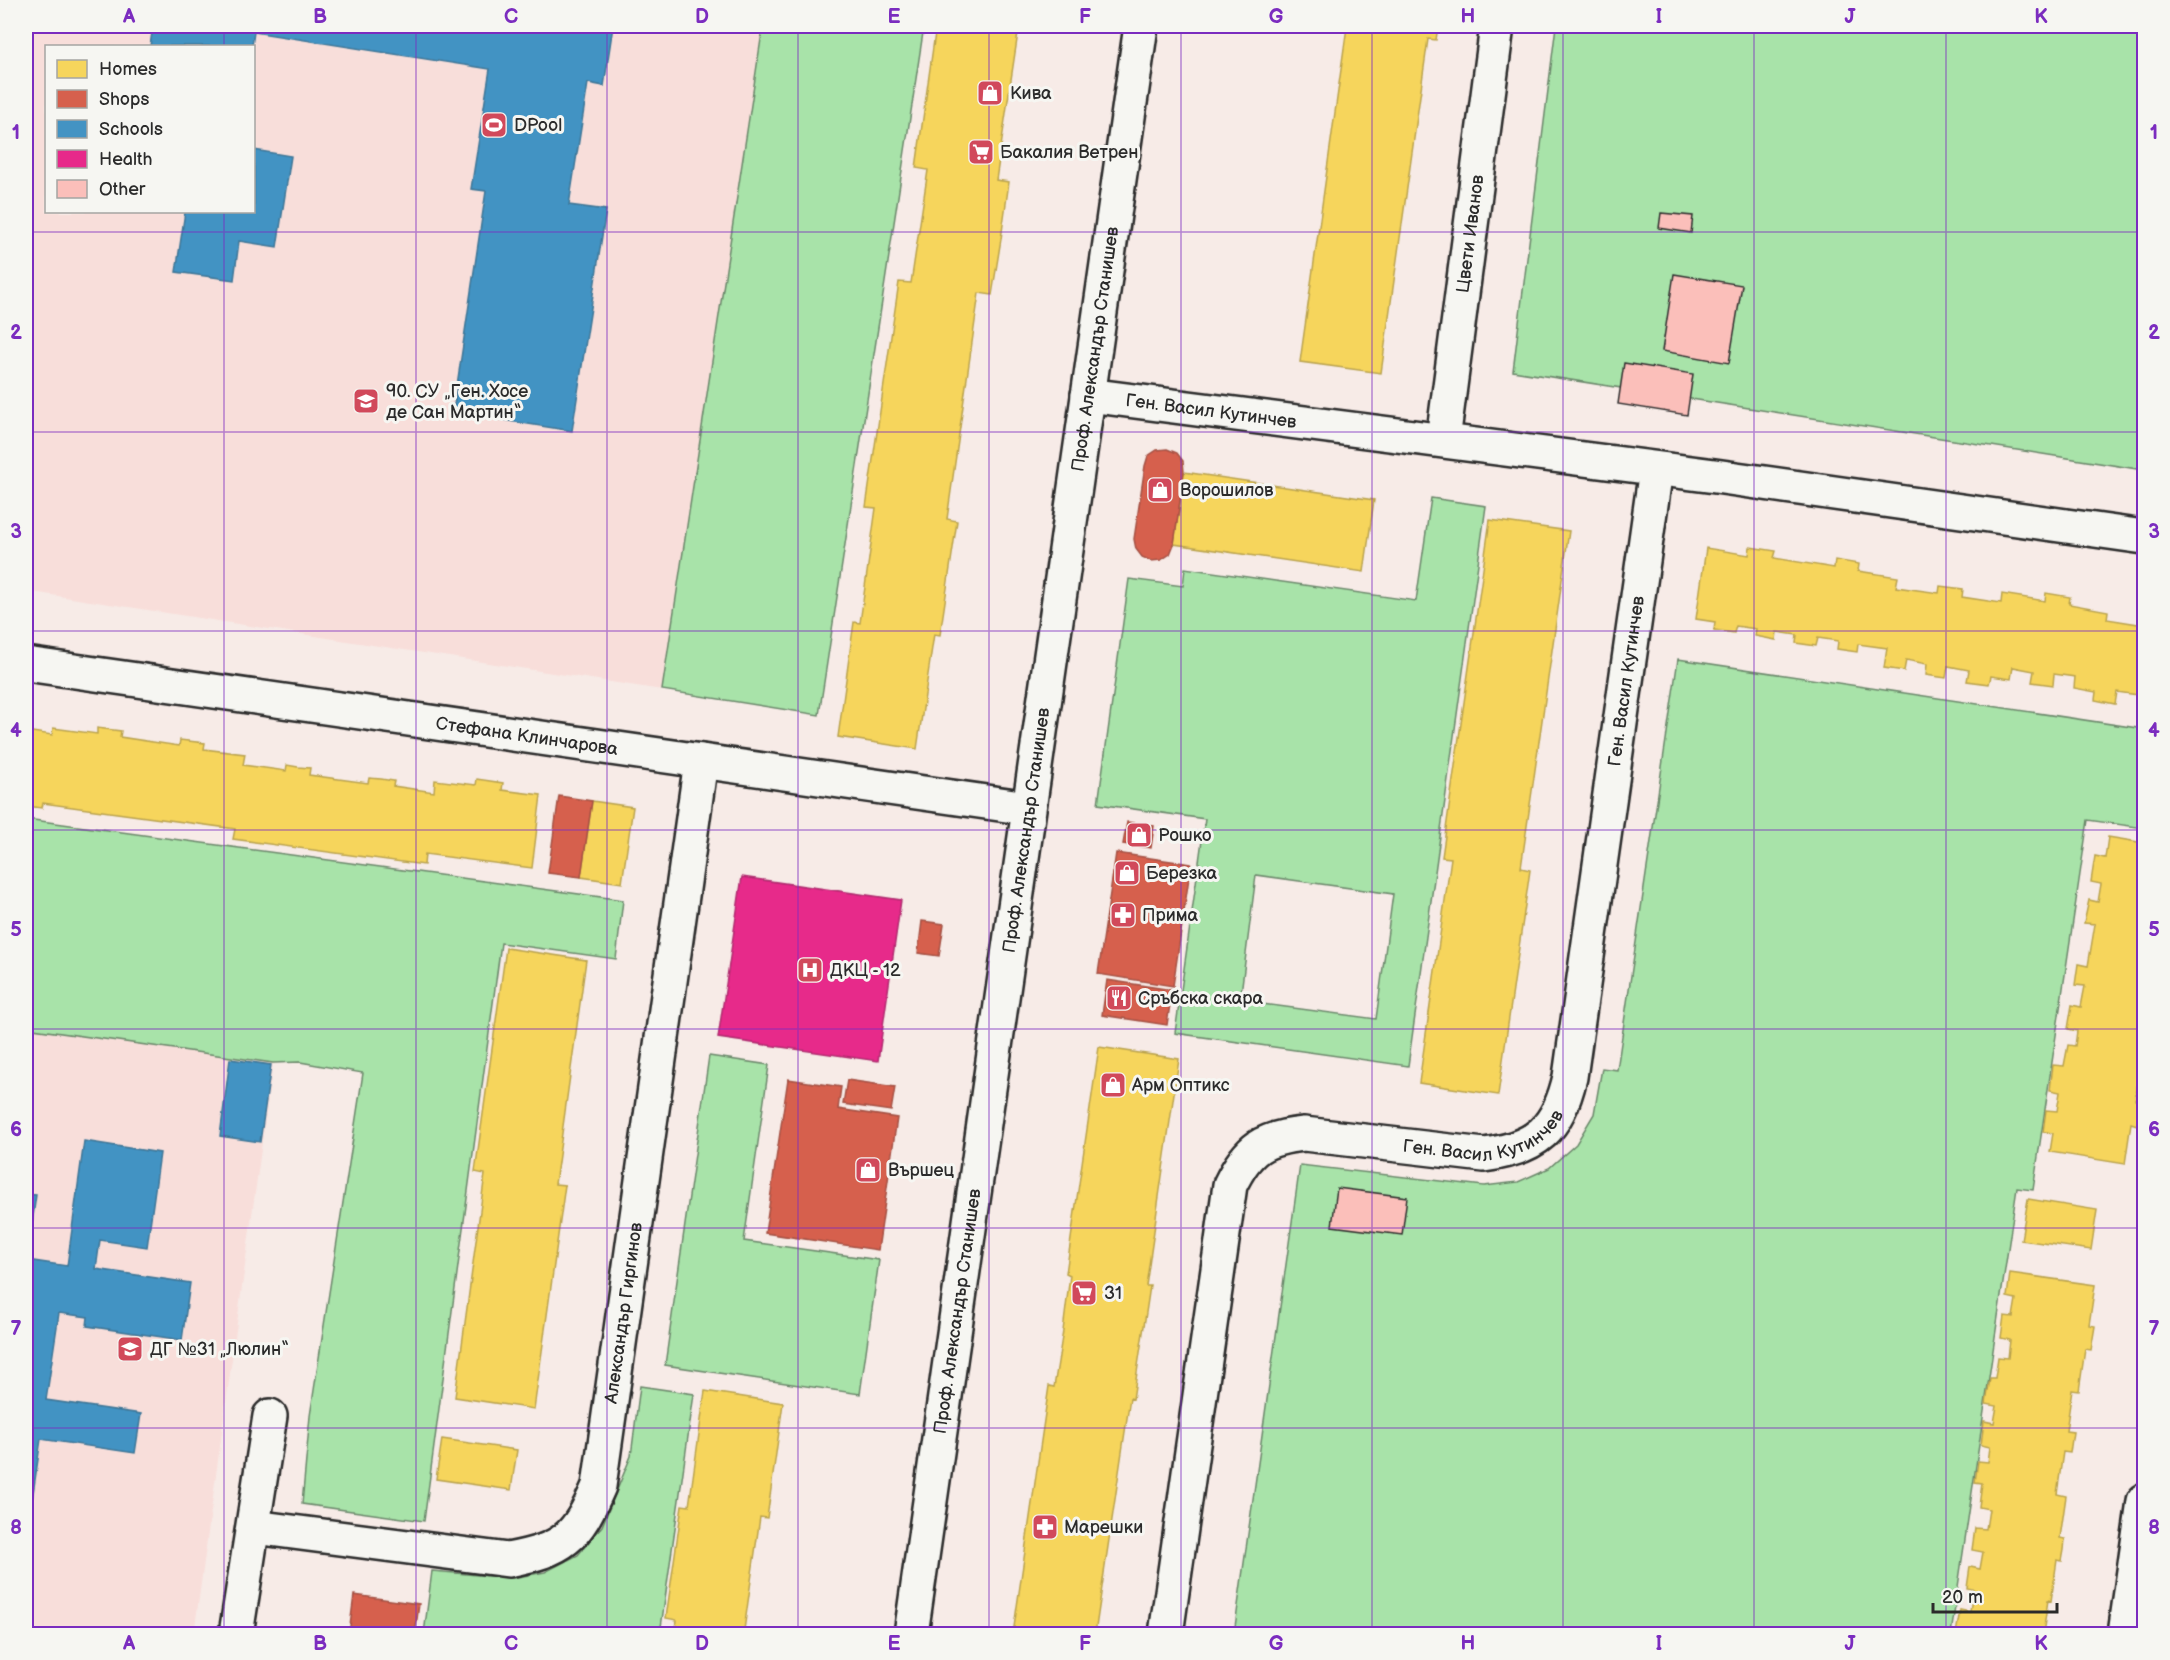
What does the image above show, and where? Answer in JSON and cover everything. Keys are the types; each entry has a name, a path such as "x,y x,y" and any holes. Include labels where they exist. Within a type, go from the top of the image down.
{"street":[{"name":"Проф. Александър Станишев","path":"911,1635 1141,26"},
{"name":"Цвети Иванов","path":"1443,440 1497,26"},
{"name":"Ген. Васил Кутинчев","path":"1088,395 1443,440 2145,537"},
{"name":"Ген. Васил Кутинчев","path":"1166,1635 1230,1185 1240,1163 1258,1146 1280,1136 1304,1134 1484,1155 1509,1152 1532,1141 1551,1124 1564,1102 1570,1077 1656,469"},
{"name":"Стефана Клинчарова","path":"26,664 1028,808"},
{"name":"Александър Гиргинов","path":"254,1527 508,1560 539,1554 566,1540 586,1516 599,1486 701,761"},
{"path":"236,1635 270,1416"},
{"path":"2125,1635 2145,1502"}],"shaded area":[{"name":"90. СУ „Ген. Хосе де Сан Мартин“","path":"26,26 763,26 662,690 26,591"},
{"name":"ДГ №31 „Люлин“","path":"26,1028 273,1063 194,1634 26,1634"}],"green space":[{"path":"763,26 924,26 819,715 662,690"},
{"path":"1556,26 2144,26 2144,470 1513,371"},
{"path":"1431,498 1486,506 1408,1066 1175,1033 1205,819 1098,804 1129,579 1183,586 1185,568 1416,601","holes":["1256,875 1393,894 1376,1019 1240,1001"]},
{"path":"1678,659 2144,729 2144,828 2088,820 2033,1190 2017,1188 1951,1634 1234,1634 1300,1165 1484,1186 1518,1182 1549,1168 1576,1144 1594,1114 1602,1068 1617,1070"},
{"path":"26,819 623,900 616,959 501,943 424,1521 302,1504 310,1416 363,1073 300,1062 273,1063 26,1028"},
{"path":"709,1056 769,1065 744,1241 879,1260 860,1394 665,1365"},
{"path":"640,1386 694,1394 660,1634 424,1634 432,1571 512,1578 545,1572 578,1555 602,1526 631,1456"}],"building: Homes":[{"path":"936,26 1019,26 996,180 1009,182 1001,239 992,295 979,293 947,519 957,521 940,635 934,634 917,749 838,737 854,622 860,623 876,508 866,507 899,282 911,283 928,170 916,168"},
{"path":"1358,26 1438,26 1436,40 1428,39 1381,373 1300,362 1347,27 1358,29"},
{"path":"1184,472 1374,500 1364,572 1174,544"},
{"path":"1490,520 1569,531 1521,868 1530,870 1498,1095 1419,1083 1451,858 1442,857"},
{"path":"1750,547 1776,551 1774,558 1834,568 1835,560 1859,564 1858,571 1898,577 1896,587 1939,593 1940,586 1963,589 1962,597 2001,603 2002,594 2045,601 2046,593 2070,597 2069,604 2108,611 2107,619 2144,625 2144,708 2136,707 2138,695 2117,692 2115,704 2095,700 2096,692 2074,688 2075,677 2054,674 2053,685 2032,682 2034,671 2013,667 2011,679 1991,676 1989,684 1967,681 1969,670 1948,666 1946,678 1926,675 1927,664 1906,660 1904,671 1884,668 1887,648 1858,644 1857,652 1837,649 1838,641 1818,638 1816,646 1796,643 1797,635 1777,632 1776,640 1755,636 1756,629 1736,626 1734,633 1714,630 1715,622 1696,619 1706,548 1749,555"},
{"path":"53,728 97,734 97,728 121,731 120,737 179,746 180,740 205,743 204,749 245,754 243,765 286,771 287,765 310,768 309,775 368,783 369,778 381,779 394,781 393,786 434,792 435,780 476,785 477,779 503,783 502,790 541,795 532,868 425,854 424,865 233,839 235,829 43,803 42,808 26,806 26,731 52,735"},
{"path":"592,801 633,807 622,883 581,877"},
{"path":"2108,837 2144,843 2144,1058 2142,1057 2135,1100 2141,1101 2137,1125 2131,1123 2125,1164 2050,1152 2053,1133 2043,1132 2046,1110 2057,1111 2060,1092 2050,1090 2053,1065 2064,1066 2068,1045 2075,1046 2077,1031 2068,1029 2072,1005 2081,1007 2085,986 2075,985 2078,964 2088,966 2095,924 2084,923 2089,900 2098,902 2101,884 2091,882 2095,856 2105,858"},
{"path":"506,948 586,960 555,1184 565,1185 534,1409 455,1397 485,1174 475,1172"},
{"path":"1099,1047 1179,1059 1146,1286 1150,1286 1133,1399 1130,1398 1095,1634 1013,1634 1049,1386 1054,1387 1063,1331 1070,1275 1066,1273"},
{"path":"2028,1199 2097,1210 2091,1250 2021,1240"},
{"path":"2010,1273 2095,1285 2089,1325 2095,1326 2091,1350 2085,1349 2079,1391 2072,1390 2066,1431 2073,1432 2070,1453 2063,1452 2057,1494 2066,1496 2060,1538 2065,1539 2064,1550 2062,1561 2057,1560 2043,1634 1956,1634 1960,1610 1970,1612 1973,1589 1967,1588 1970,1567 1980,1569 1983,1552 1972,1550 1975,1528 1986,1529 1989,1509 1979,1507 1982,1483 1975,1482 1978,1461 1988,1462 1990,1447 1981,1445 1984,1421 1994,1423 1997,1406 1986,1404 1990,1378 1995,1378 1998,1357 2008,1358 2010,1340 2001,1338 2004,1316 2013,1317 2016,1299 2007,1297"},
{"path":"705,1391 783,1403 767,1518 760,1517 744,1630 756,1631 756,1634 675,1634 677,1620 666,1618 682,1505 689,1506"},
{"path":"442,1439 517,1450 511,1490 436,1479"}],"building: Shops":[{"path":"1167,449 1177,453 1183,461 1184,472 1174,544 1170,554 1161,560 1151,561 1142,557 1136,549 1134,539 1148,456 1157,450"},
{"path":"559,796 592,801 581,877 548,873"},
{"path":"1127,822 1154,826 1151,848 1123,844"},
{"path":"1116,853 1191,864 1173,986 1098,974"},
{"path":"922,921 944,924 939,956 918,953"},
{"path":"1107,980 1172,990 1167,1025 1102,1015"},
{"path":"788,1079 841,1087 838,1109 897,1118 878,1250 765,1233"},
{"path":"847,1080 895,1087 891,1111 843,1104"},
{"path":"354,1595 419,1604 415,1634 349,1634"}],"building: Schools":[{"path":"153,26 613,26 604,86 588,83 569,205 606,210 572,431 453,412 486,191 471,189 490,69 254,32 252,45 150,45"},
{"path":"255,150 291,156 277,247 239,241 234,280 176,272 185,213 255,213"},
{"path":"230,1059 271,1065 260,1142 220,1136"},
{"path":"84,1141 160,1153 147,1247 100,1240 96,1269 190,1283 182,1340 87,1326 88,1317 59,1313 46,1400 141,1414 135,1453 41,1439 30,1514 26,1513 26,1194 36,1195 27,1260 67,1266"}],"building: Health":[{"path":"742,877 901,900 878,1061 718,1038"}],"building: Other":[{"path":"1661,213 1693,216 1691,233 1659,228"},
{"path":"1674,274 1742,285 1729,363 1662,351"},
{"path":"1624,363 1693,374 1687,415 1618,404"},
{"path":"1337,1188 1407,1197 1402,1235 1332,1226"}],"place":[{"name":"Кива","path":"990,93"},
{"name":"DPool","path":"494,125"},
{"name":"Бакалия Ветрен","path":"981,152"},
{"name":"90. СУ „Ген. Хосе де Сан Мартин“","path":"366,401"},
{"name":"Ворошилов","path":"1160,490"},
{"name":"Рошко","path":"1139,835"},
{"name":"Березка","path":"1127,873"},
{"name":"Прима","path":"1123,915"},
{"name":"ДКЦ - 12","path":"810,970"},
{"name":"Сръбска скара","path":"1119,998"},
{"name":"Арм Оптикс","path":"1113,1085"},
{"name":"Вършец","path":"868,1170"},
{"name":"31","path":"1084,1293"},
{"name":"ДГ №31 „Люлин“","path":"130,1349"},
{"name":"Марешки","path":"1045,1527"}]}
